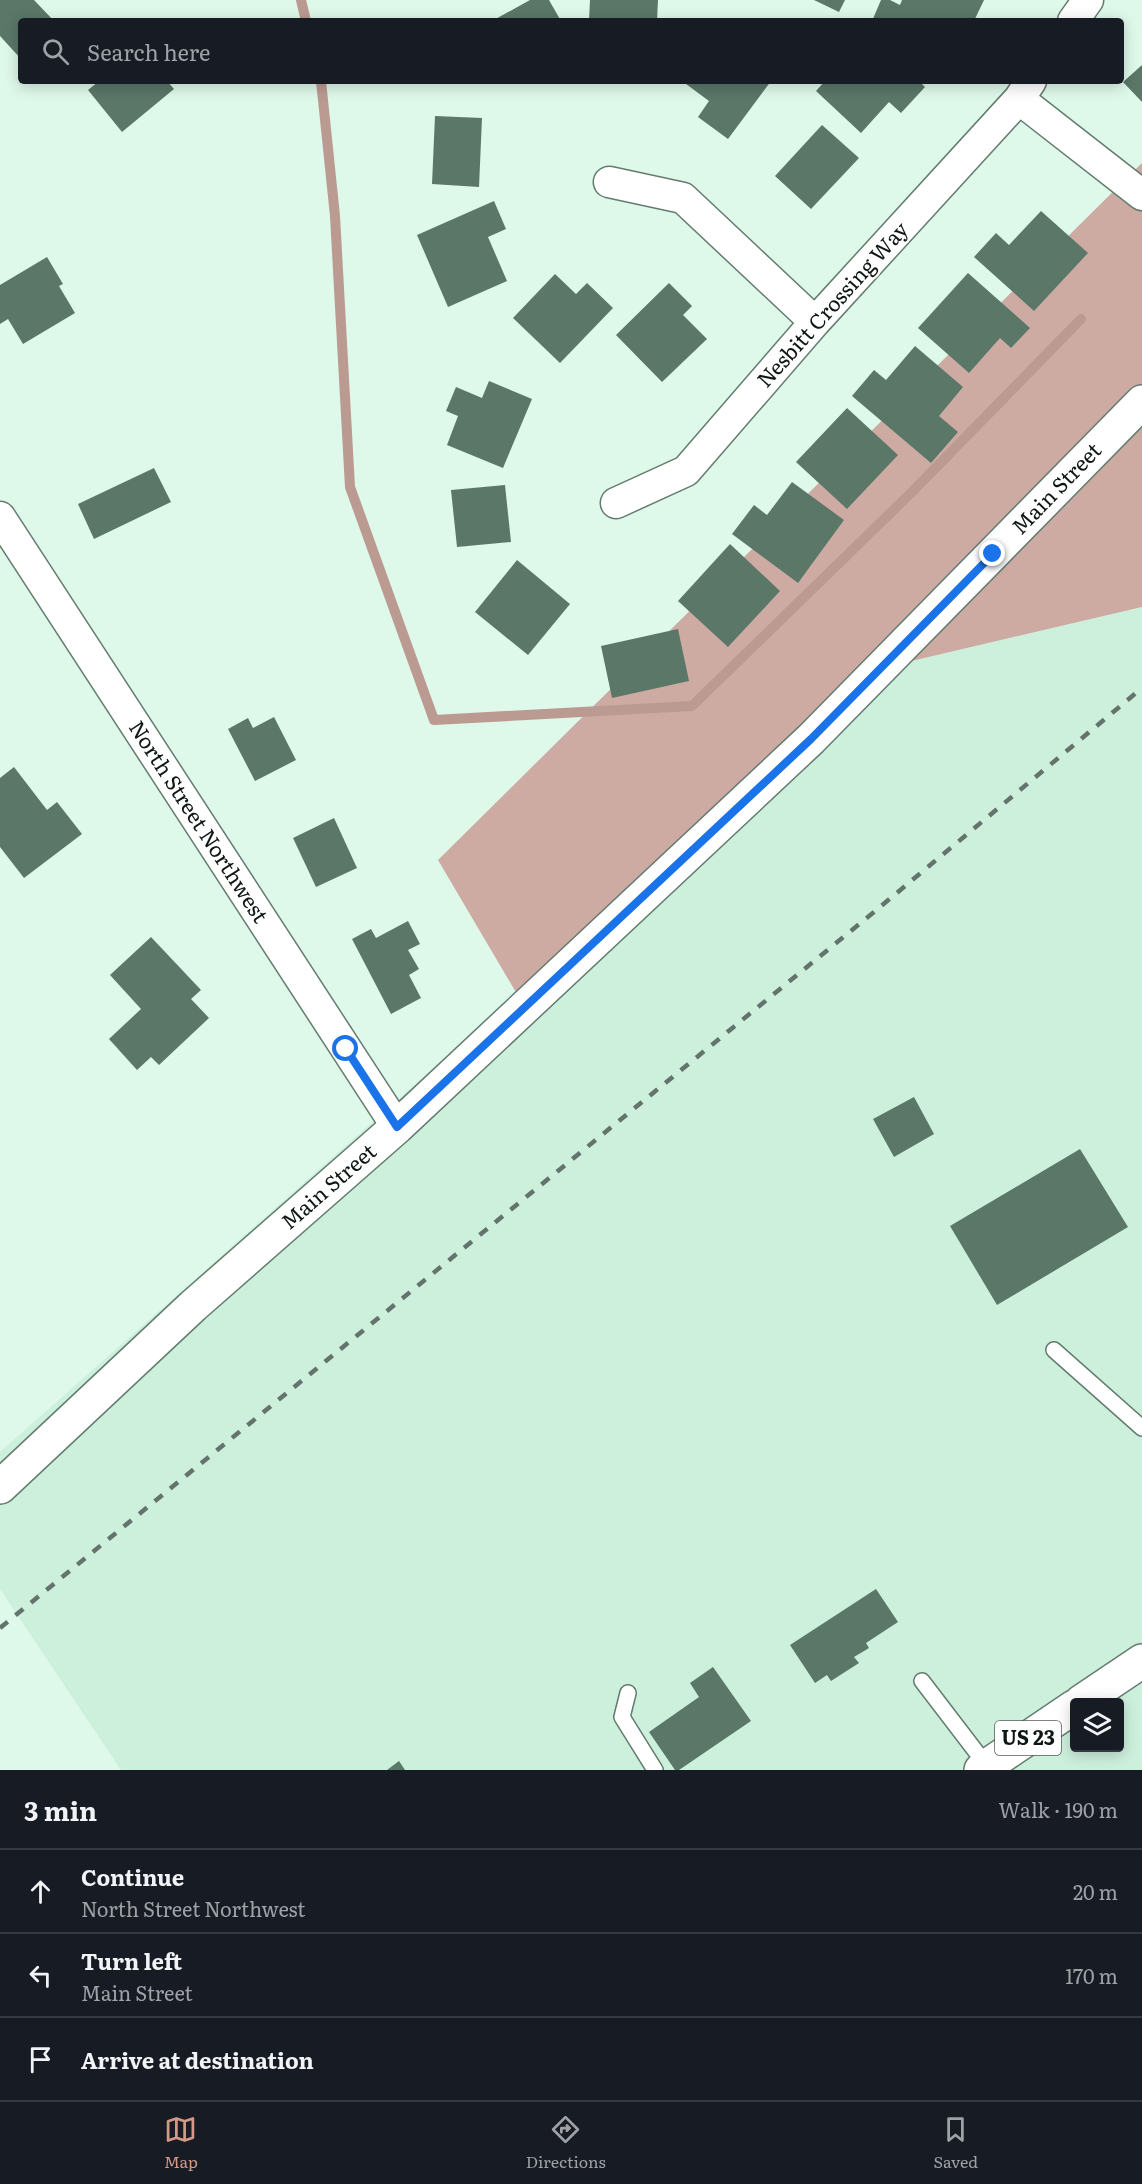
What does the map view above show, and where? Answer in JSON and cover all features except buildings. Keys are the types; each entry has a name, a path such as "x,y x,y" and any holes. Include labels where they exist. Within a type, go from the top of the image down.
{"street":[{"path":"1075,18 1088,0"},
{"path":"1025,90 1142,195"},
{"name":"Nesbitt Crossing Way","path":"616,503 686,471 815,322 1025,90"},
{"path":"609,182 683,198 815,322"},
{"name":"Main Street","path":"0,1487 193,1306 397,1127 811,739 1142,402"},
{"name":"North Street Northwest","path":"0,517 397,1127"},
{"name":"US 23","path":"1087,1698 1142,1661"},
{"name":"US 23","path":"984,1768 1070,1710"}],"lane":[{"path":"1054,1350 1142,1428"},
{"path":"922,1681 984,1768"},
{"path":"628,1694 621,1717 655,1770"}],"shaded area":[{"path":"1142,163 1142,607 903,663 517,994 438,860"},
{"path":"1142,607 1142,1770 121,1770 0,1589 0,1452 613,909 903,663"}],"waterway":[{"path":"301,0 305,18"},
{"path":"321,84 335,216 350,487 434,720 692,706 912,492 1081,319"}],"railway":[{"path":"0,1628 874,912 1142,688"}],"route":[{"path":"346,1049 397,1127 811,739 993,554"}]}
